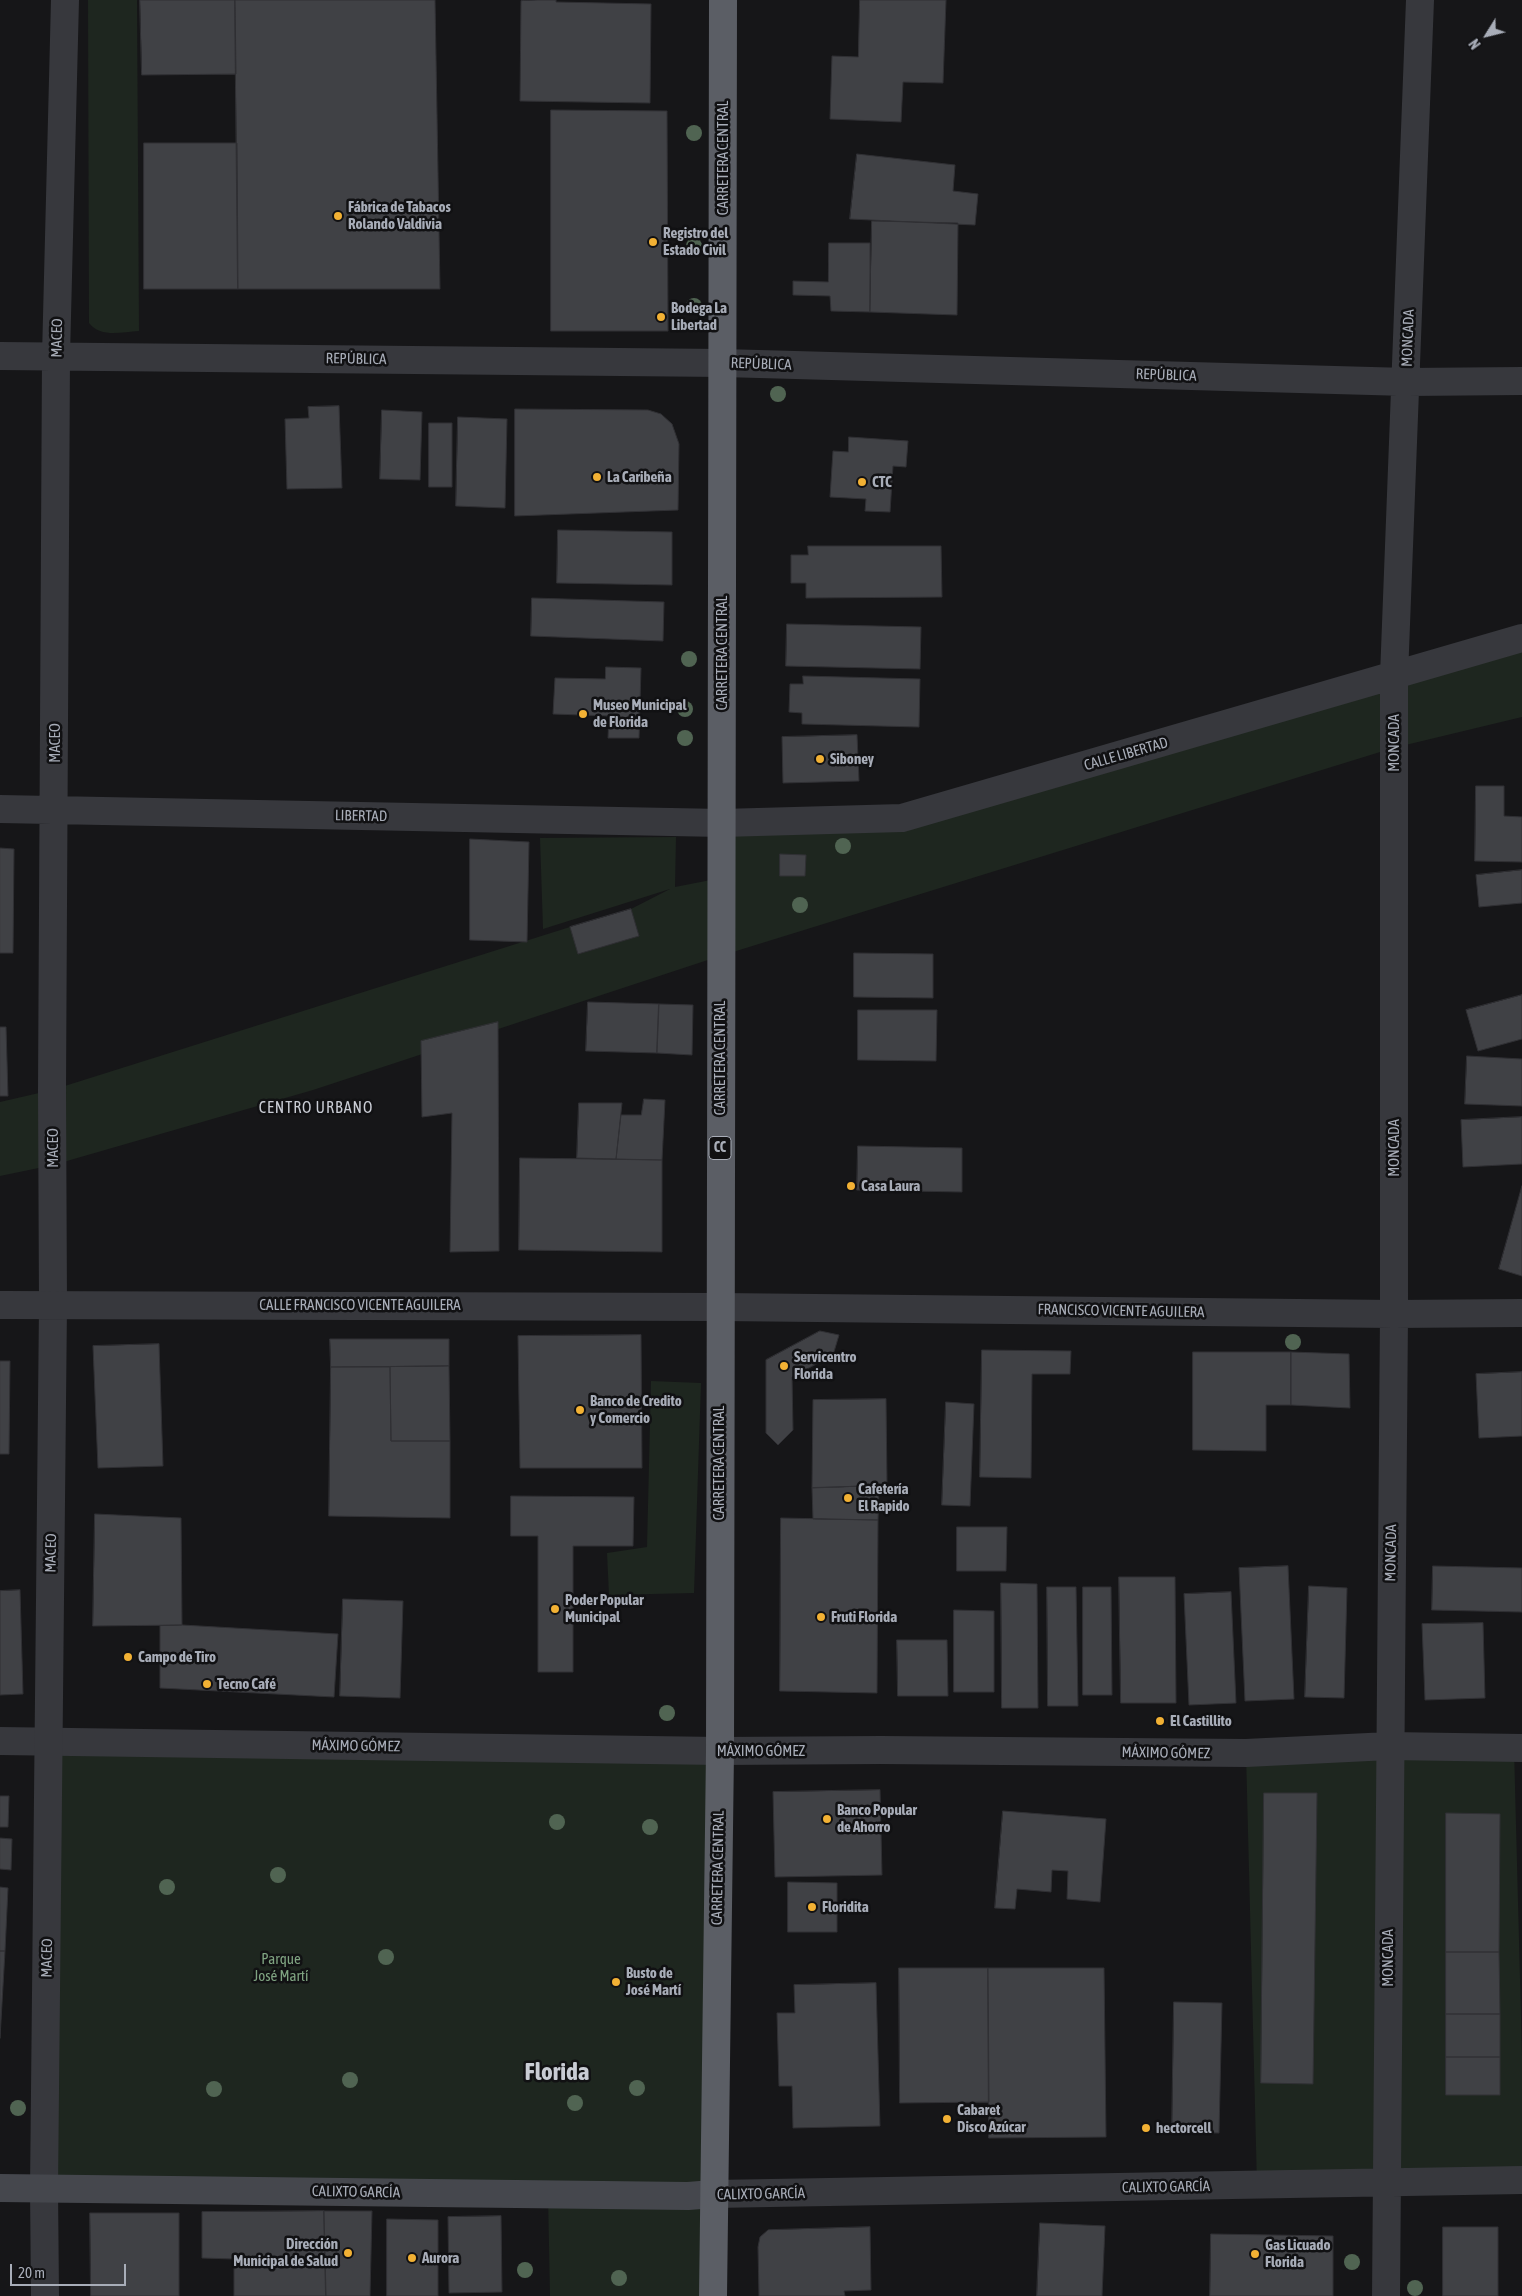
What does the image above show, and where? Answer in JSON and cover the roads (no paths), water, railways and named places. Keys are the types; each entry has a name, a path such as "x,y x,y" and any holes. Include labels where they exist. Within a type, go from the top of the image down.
{"highway":[{"name":"CARRETERA CENTRAL","path":"713,2296 720,1751 723,0"}],"main road":[{"name":"CALIXTO GARCÍA","path":"0,2188 688,2196 713,2194"}],"street":[{"name":"MACEO","path":"45,2296 44,2188 53,1305 52,1090 56,356 65,0"},
{"name":"MONCADA","path":"1386,2296 1394,1314 1394,676 1407,382 1420,0"},
{"name":"REPÚBLICA","path":"0,356 723,363 1407,382 1522,381"},
{"name":"CALLE LIBERTAD","path":"722,823 902,818 1522,638"},
{"name":"LIBERTAD","path":"0,809 722,823"},
{"name":"CALLE FRANCISCO VICENTE AGUILERA","path":"0,1305 720,1307"},
{"name":"FRANCISCO VICENTE AGUILERA","path":"720,1307 1394,1314 1522,1313"},
{"name":"MÁXIMO GÓMEZ","path":"0,1741 720,1751 881,1750 1246,1753 1389,1746 1522,1748"},
{"name":"CALIXTO GARCÍA","path":"713,2194 1522,2180"}],"place":[{"name":"Fábrica de Tabacos Rolando Valdivia","path":"338,216"},
{"name":"Registro del Estado Civil","path":"653,242"},
{"name":"Bodega La Libertad","path":"661,317"},
{"name":"La Caribeña","path":"597,477"},
{"name":"CTC","path":"862,482"},
{"name":"Museo Municipal de Florida","path":"583,714"},
{"name":"Siboney","path":"820,759"},
{"name":"Casa Laura","path":"851,1186"},
{"name":"Servicentro Florida","path":"784,1366"},
{"name":"Banco de Credito y Comercio","path":"580,1410"},
{"name":"Cafetería El Rapido","path":"848,1498"},
{"name":"Poder Popular Municipal","path":"555,1609"},
{"name":"Fruti Florida","path":"821,1617"},
{"name":"Campo de Tiro","path":"128,1657"},
{"name":"Tecno Café","path":"207,1684"},
{"name":"El Castillito","path":"1160,1721"},
{"name":"Banco Popular de Ahorro","path":"827,1819"},
{"name":"Floridita","path":"812,1907"},
{"name":"Busto de José Martí","path":"616,1982"},
{"name":"Cabaret Disco Azúcar","path":"947,2119"},
{"name":"hectorcell","path":"1146,2128"},
{"name":"Dirección Municipal de Salud","path":"348,2253"},
{"name":"Gas Licuado Florida","path":"1255,2254"},
{"name":"Aurora","path":"412,2258"}],"district":[{"name":"CENTRO URBANO","path":"316,1108"},
{"name":"Florida","path":"557,2072"}],"park label":[{"name":"Parque José Martí","path":"281,1968"}]}
